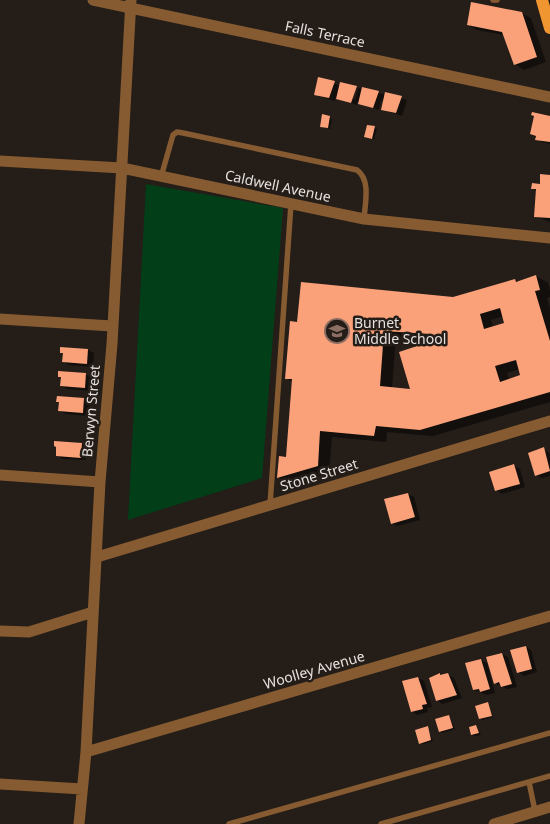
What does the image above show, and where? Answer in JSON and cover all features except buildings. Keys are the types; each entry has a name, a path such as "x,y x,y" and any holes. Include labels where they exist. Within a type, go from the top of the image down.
{"main road":[{"path":"542,0 550,28"}],"street":[{"name":"Falls Terrace","path":"93,0 131,4 550,98"},
{"name":"Berwyn Street","path":"79,824 86,752 100,482 112,326 131,4"},
{"name":"Caldwell Avenue","path":"0,161 122,168 364,219 550,238"},
{"path":"0,319 112,326"},
{"name":"Stone Street","path":"97,558 550,421"},
{"path":"0,475 100,482"},
{"path":"0,631 29,632 93,612"},
{"name":"Woolley Avenue","path":"86,752 550,616"},
{"path":"0,784 82,788"},
{"path":"494,824 550,807"}],"lane":[{"path":"161,177 173,135 177,132 183,133 357,170 363,174 366,182 364,219"},
{"path":"270,505 291,204"},
{"path":"229,824 550,733"},
{"path":"380,824 550,776"},
{"path":"529,782 536,811"}],"green space":[{"path":"146,184 283,208 262,478 128,520"}],"place":[{"name":"Burnet Middle School","path":"337,331"}]}
